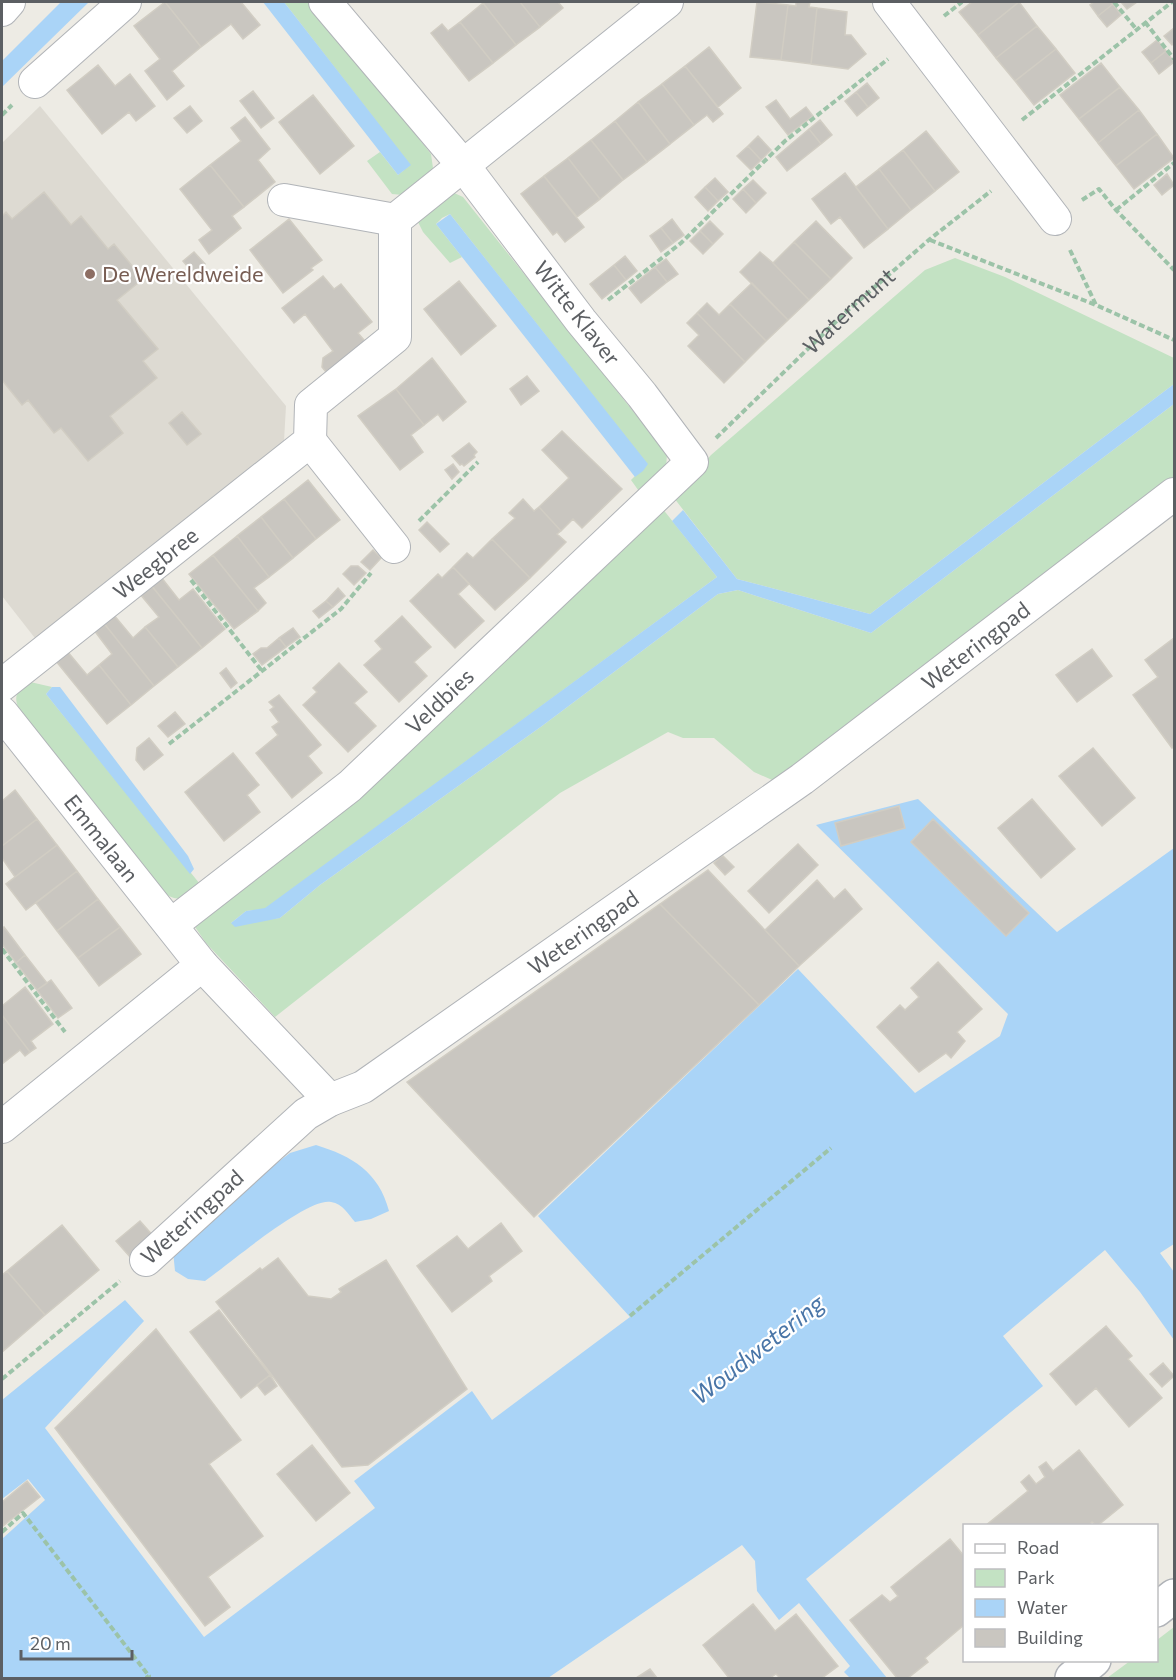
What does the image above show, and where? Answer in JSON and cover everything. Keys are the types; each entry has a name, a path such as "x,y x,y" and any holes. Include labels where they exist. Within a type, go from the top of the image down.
{"street":[{"path":"2,10 9,2"},
{"path":"36,82 125,2"},
{"name":"Witte Klaver","path":"325,2 463,165 581,321 642,395 692,462"},
{"path":"284,201 395,220 666,2"},
{"path":"889,2 1055,219"},
{"path":"394,547 310,441 311,405 395,338 395,220"},
{"name":"Weegbree","path":"2,685 310,441"},
{"name":"Veldbies","path":"171,925 350,786 692,462"},
{"name":"Weteringpad","path":"146,1260 306,1114 330,1100 363,1087 802,779 1174,494"},
{"name":"Emmalaan","path":"7,731 202,965 330,1100"},
{"path":"2,1127 202,965"},
{"path":"1158,1608 1174,1596"},
{"path":"1072,1678 1092,1662"}],"path":[{"path":"581,321 681,243 785,141 962,2"},
{"path":"1114,2 1137,30"},
{"path":"995,141 1172,2"},
{"path":"1145,22 1174,59"},
{"path":"1116,210 1174,163"},
{"name":"Watermunt","path":"692,462 847,311 930,239 1018,170"},
{"path":"1096,305 1055,219 1099,189 1174,270"},
{"path":"930,239 1096,305 1174,340"},
{"path":"169,744 341,609 394,547 478,462"},
{"path":"169,552 262,671"},
{"path":"2,949 86,1059"},
{"path":"630,1316 831,1148"},
{"name":"Weteringpad","path":"2,1379 146,1260"},
{"path":"2,1532 23,1513 149,1676 146,1678"}],"shaded area":[{"name":"De Wereldweide","path":"40,106 286,406 284,441 38,642 2,596 2,143"}],"green space":[{"path":"284,2 311,2 431,154 433,168 428,175 403,195 392,194 367,161 380,152 398,175 410,165"},
{"path":"452,192 463,197 667,454 666,469 641,494 631,480 647,464 450,214 436,224 462,257 450,263 423,232 415,216"},
{"path":"955,258 1005,277 1174,358 1174,384 870,614 737,579 674,498 711,455 925,270"},
{"path":"1174,404 1174,479 927,675 779,783 754,772 714,738 683,738 668,732 560,793 275,1017 206,943 195,927 355,799 662,508 717,577 265,909 246,911 231,923 280,918 320,885 542,726 718,594 738,590 871,633"},
{"path":"26,681 52,687 46,694 204,889 182,899 167,895 23,717 16,698"},
{"path":"1174,1627 1174,1678 1107,1678 1129,1662 1158,1662 1158,1639"}],"water":[{"path":"61,2 89,2 2,87 2,61"},
{"path":"263,2 284,2 411,165 398,175"},
{"path":"450,214 648,464 635,477 436,224"},
{"path":"1174,384 1174,404 871,633 738,590 718,594 542,726 320,885 280,918 235,927 231,923 246,911 265,908 717,577 672,521 683,510 737,579 870,614"},
{"path":"52,687 60,687 188,856 194,869 190,874 46,694"},
{"name":"Woudwetering","path":"918,799 1057,932 1174,848 1174,1244 1160,1253 1174,1272 1174,1340 1140,1292 1105,1250 1003,1336 1043,1386 806,1579 887,1678 850,1678 844,1672 850,1666 799,1603 779,1620 757,1591 755,1561 742,1545 548,1678 2,1678 2,1539 45,1500 28,1479 2,1499 2,1400 125,1300 144,1321 45,1428 204,1637 375,1508 354,1481 472,1391 492,1420 630,1317 538,1216 798,969 915,1093 1000,1036 1008,1014 816,825"},
{"path":"316,1145 352,1160 371,1176 384,1197 389,1211 371,1219 355,1222 339,1205 331,1202 320,1203 287,1221 205,1281 188,1279 175,1271 173,1251 242,1189 290,1153"}],"building":[{"path":"165,2 241,2 260,25 243,39 231,24 201,47"},
{"path":"165,2 201,47 172,71 184,86 167,100 145,71 160,59 134,26"},
{"path":"520,2 540,27 516,45 483,3"},
{"path":"520,2 558,2 563,8 540,27"},
{"path":"757,2 788,5 781,60 750,57"},
{"path":"796,2 810,2 809,7 817,8 811,64 781,60 788,5 796,6"},
{"path":"972,2 1019,2 978,35 959,12"},
{"path":"1019,2 1037,26 996,58 978,35"},
{"path":"1094,2 1113,4 1098,16 1090,5"},
{"path":"1121,2 1137,2 1127,9"},
{"path":"483,3 516,45 493,63 460,22"},
{"path":"1113,4 1121,15 1107,27 1098,16"},
{"path":"817,8 847,12 845,35 851,35 866,54 848,69 811,64"},
{"path":"460,22 493,63 469,81 431,33 442,24 448,31"},
{"path":"1037,26 1056,49 1015,81 996,58"},
{"path":"1174,28 1174,43 1172,45 1164,36"},
{"path":"1157,40 1166,51 1151,63 1142,52"},
{"path":"709,47 741,88 718,107 685,66"},
{"path":"1056,49 1075,73 1034,105 1015,81"},
{"path":"1166,51 1174,62 1159,74 1151,63"},
{"path":"1101,63 1120,87 1079,119 1060,95"},
{"path":"98,65 115,86 130,74 155,106 136,121 129,112 102,134 67,90"},
{"path":"685,66 723,114 713,122 707,115 694,125 662,84"},
{"path":"867,83 879,98 868,107 856,92"},
{"path":"662,84 694,125 670,144 638,102"},
{"path":"1120,87 1139,110 1098,143 1079,119"},
{"path":"253,91 274,118 261,128 240,101"},
{"path":"856,92 868,107 857,116 845,101"},
{"path":"313,95 354,146 320,174 279,122"},
{"path":"776,100 790,119 806,107 813,116 788,135 766,107"},
{"path":"638,102 670,144 647,162 615,121"},
{"path":"190,106 202,121 187,133 174,118"},
{"path":"1139,110 1157,134 1116,166 1098,143"},
{"path":"245,117 270,149 258,160 275,182 244,207 210,165 241,141 231,128"},
{"path":"820,120 832,135 821,144 809,129"},
{"path":"615,121 647,162 623,180 591,140"},
{"path":"809,129 821,144 787,171 776,157"},
{"path":"926,131 959,172 935,191 903,150"},
{"path":"1157,134 1174,158 1134,189 1116,166"},
{"path":"758,136 771,150 761,160 748,146"},
{"path":"591,140 623,180 600,199 568,158"},
{"path":"748,146 761,160 751,170 737,156"},
{"path":"903,150 935,191 911,210 879,169"},
{"path":"568,158 600,199 577,217 544,176"},
{"path":"210,165 244,207 232,216 241,228 209,254 199,240 212,230 180,189"},
{"path":"879,169 911,210 888,229 856,187"},
{"path":"845,173 888,229 864,248 840,217 831,224 812,199"},
{"path":"1167,174 1174,185 1162,195 1154,185"},
{"path":"544,176 584,227 565,242 557,232 553,235 521,194"},
{"path":"715,178 728,192 718,201 705,187"},
{"path":"753,180 766,193 756,203 743,189"},
{"path":"705,187 718,201 708,211 695,197"},
{"path":"743,189 756,203 746,213 733,199"},
{"path":"44,192 71,225 81,216 108,249 114,244 143,279 117,300 158,349 143,361 157,378 110,416 123,433 88,461 61,428 54,433 28,400 22,405 2,380 2,216 6,212 12,219"},
{"path":"289,219 322,260 311,268 313,270 283,293 250,250"},
{"path":"672,219 684,235 673,243 661,228"},
{"path":"710,221 723,234 713,244 700,231"},
{"path":"816,221 852,258 831,279 794,242"},
{"path":"661,228 673,243 661,252 650,236"},
{"path":"700,231 713,244 703,254 690,241"},
{"path":"794,242 831,279 809,300 773,263"},
{"path":"194,252 205,264 193,273 183,261"},
{"path":"760,252 809,300 788,320 740,272"},
{"path":"625,256 637,271 626,280 614,265"},
{"path":"666,259 678,274 667,282 655,267"},
{"path":"614,265 626,280 602,299 590,284"},
{"path":"655,267 667,282 641,303 629,288"},
{"path":"323,276 334,289 341,284 372,322 358,333 369,346 330,377 322,367 323,358 333,351 305,314 294,323 282,308"},
{"path":"459,281 496,326 461,355 424,309"},
{"path":"752,283 788,320 766,341 730,304"},
{"path":"707,303 719,315 730,304 766,341 745,362 697,313"},
{"path":"697,313 745,362 724,383 688,346 699,335 687,323"},
{"path":"432,358 466,402 443,421 438,414 424,425 396,389"},
{"path":"527,376 539,391 521,405 510,389"},
{"path":"396,389 424,425 411,435 423,452 400,470 358,416"},
{"path":"182,412 201,434 187,445 169,423"},
{"path":"562,431 622,489 582,528 573,519 561,531 539,507 569,478 542,450"},
{"path":"469,443 477,452 475,457 464,466 460,465 452,456"},
{"path":"453,464 459,472 452,479 445,470"},
{"path":"308,480 340,520 316,539 284,499"},
{"path":"284,499 316,539 293,558 261,517"},
{"path":"523,499 534,511 539,507 561,531 557,534 566,542 530,578 492,539 515,518 509,513"},
{"path":"261,517 293,558 269,577 237,536"},
{"path":"427,522 449,544 440,552 419,530"},
{"path":"237,536 269,577 254,588 266,603 258,611 213,555"},
{"path":"492,539 530,578 495,610 453,567 467,553 473,558"},
{"path":"373,550 381,558 370,570 361,562"},
{"path":"213,555 258,611 234,629 189,574"},
{"path":"351,566 358,566 366,573 354,585 343,574"},
{"path":"453,567 469,584 458,594 484,621 455,648 410,601 438,574 442,578"},
{"path":"161,577 179,600 193,589 225,629 202,648 151,585"},
{"path":"151,585 202,648 178,667 145,627 159,617 140,594"},
{"path":"338,588 345,596 333,607 326,601"},
{"path":"326,601 333,607 319,618 313,611"},
{"path":"113,614 133,638 145,627 178,667 154,686 103,622"},
{"path":"402,616 431,647 414,662 427,676 399,702 364,665 382,649 375,641"},
{"path":"103,622 154,686 131,705 99,665 112,654 94,630"},
{"path":"293,628 300,637 286,647 279,638"},
{"path":"279,638 286,647 262,665 253,654 261,648 267,648"},
{"path":"1174,638 1174,746 1172,748 1133,695 1158,677 1145,660"},
{"path":"1092,649 1112,676 1077,702 1056,675"},
{"path":"67,651 87,675 99,665 131,705 107,724 55,660"},
{"path":"339,663 367,692 354,703 376,726 348,752 303,705 317,692 313,688"},
{"path":"226,668 237,683 231,688 220,673"},
{"path":"279,695 321,745 308,756 322,773 292,798 256,753 278,735 272,727 279,722 270,710 274,707 269,702"},
{"path":"175,712 185,724 168,737 158,726"},
{"path":"149,738 163,755 144,770 136,760 137,748"},
{"path":"1093,748 1135,798 1102,826 1059,776"},
{"path":"233,753 259,785 247,795 260,812 224,841 185,792"},
{"path":"15,790 37,819 2,846 2,801"},
{"path":"1032,799 1075,849 1041,878 998,828"},
{"path":"899,806 905,828 841,846 835,823"},
{"path":"37,819 57,845 15,877 2,858 2,846"},
{"path":"933,819 1029,913 1006,936 911,842"},
{"path":"798,844 818,865 769,913 748,891"},
{"path":"57,845 77,871 26,910 6,884"},
{"path":"722,855 734,867 725,875 714,863"},
{"path":"708,870 799,966 759,1005 660,904"},
{"path":"77,871 98,899 57,931 36,903"},
{"path":"817,880 834,899 845,889 862,909 799,966 765,930"},
{"path":"98,899 120,927 78,958 57,931"},
{"path":"660,904 759,1005 534,1217 407,1082"},
{"path":"4,927 25,955 16,963 2,944"},
{"path":"120,927 141,954 99,986 78,958"},
{"path":"25,955 47,983 37,990 16,963"},
{"path":"938,962 982,1009 957,1032 965,1041 951,1058 946,1053 919,1072 877,1027 900,1005 905,1010 919,997 911,988"},
{"path":"51,980 72,1008 58,1018 37,990"},
{"path":"25,987 53,1024 31,1041 36,1048 30,1052 2,1015 2,1006"},
{"path":"2,1015 30,1052 25,1056 20,1050 2,1064"},
{"path":"140,1221 155,1238 131,1258 116,1241"},
{"path":"501,1223 522,1251 489,1276 492,1281 452,1312 417,1266 457,1236 468,1249"},
{"path":"62,1225 99,1270 45,1315 7,1271"},
{"path":"278,1258 308,1296 331,1299 341,1292 339,1289 386,1260 467,1389 368,1465 342,1467 216,1302 260,1268 262,1270"},
{"path":"7,1271 45,1315 2,1352 2,1275"},
{"path":"219,1310 270,1375 241,1398 190,1332"},
{"path":"1106,1326 1132,1356 1128,1359 1162,1398 1129,1427 1096,1388 1076,1405 1050,1374"},
{"path":"156,1329 241,1440 209,1464 263,1536 208,1577 230,1607 205,1626 55,1428"},
{"path":"1163,1363 1174,1376 1162,1387 1150,1374"},
{"path":"270,1375 277,1386 265,1395 257,1385"},
{"path":"312,1445 350,1493 316,1521 277,1474"},
{"path":"1079,1450 1123,1505 1099,1524 1092,1522 1090,1524 987,1524 1028,1491 1021,1482 1029,1475 1036,1484 1045,1477 1039,1467 1046,1462 1053,1471"},
{"path":"27,1481 40,1497 3,1526 2,1502"},
{"path":"950,1539 963,1555 963,1626 925,1658 928,1662 908,1678 897,1678 850,1620 882,1595 890,1602 898,1596 891,1587"},
{"path":"753,1604 775,1631 796,1614 838,1666 822,1678 780,1678 776,1674 770,1678 729,1678 703,1645"},
{"path":"650,1669 657,1678 636,1678"}],"place":[{"name":"De Wereldweide","path":"90,274"}]}
